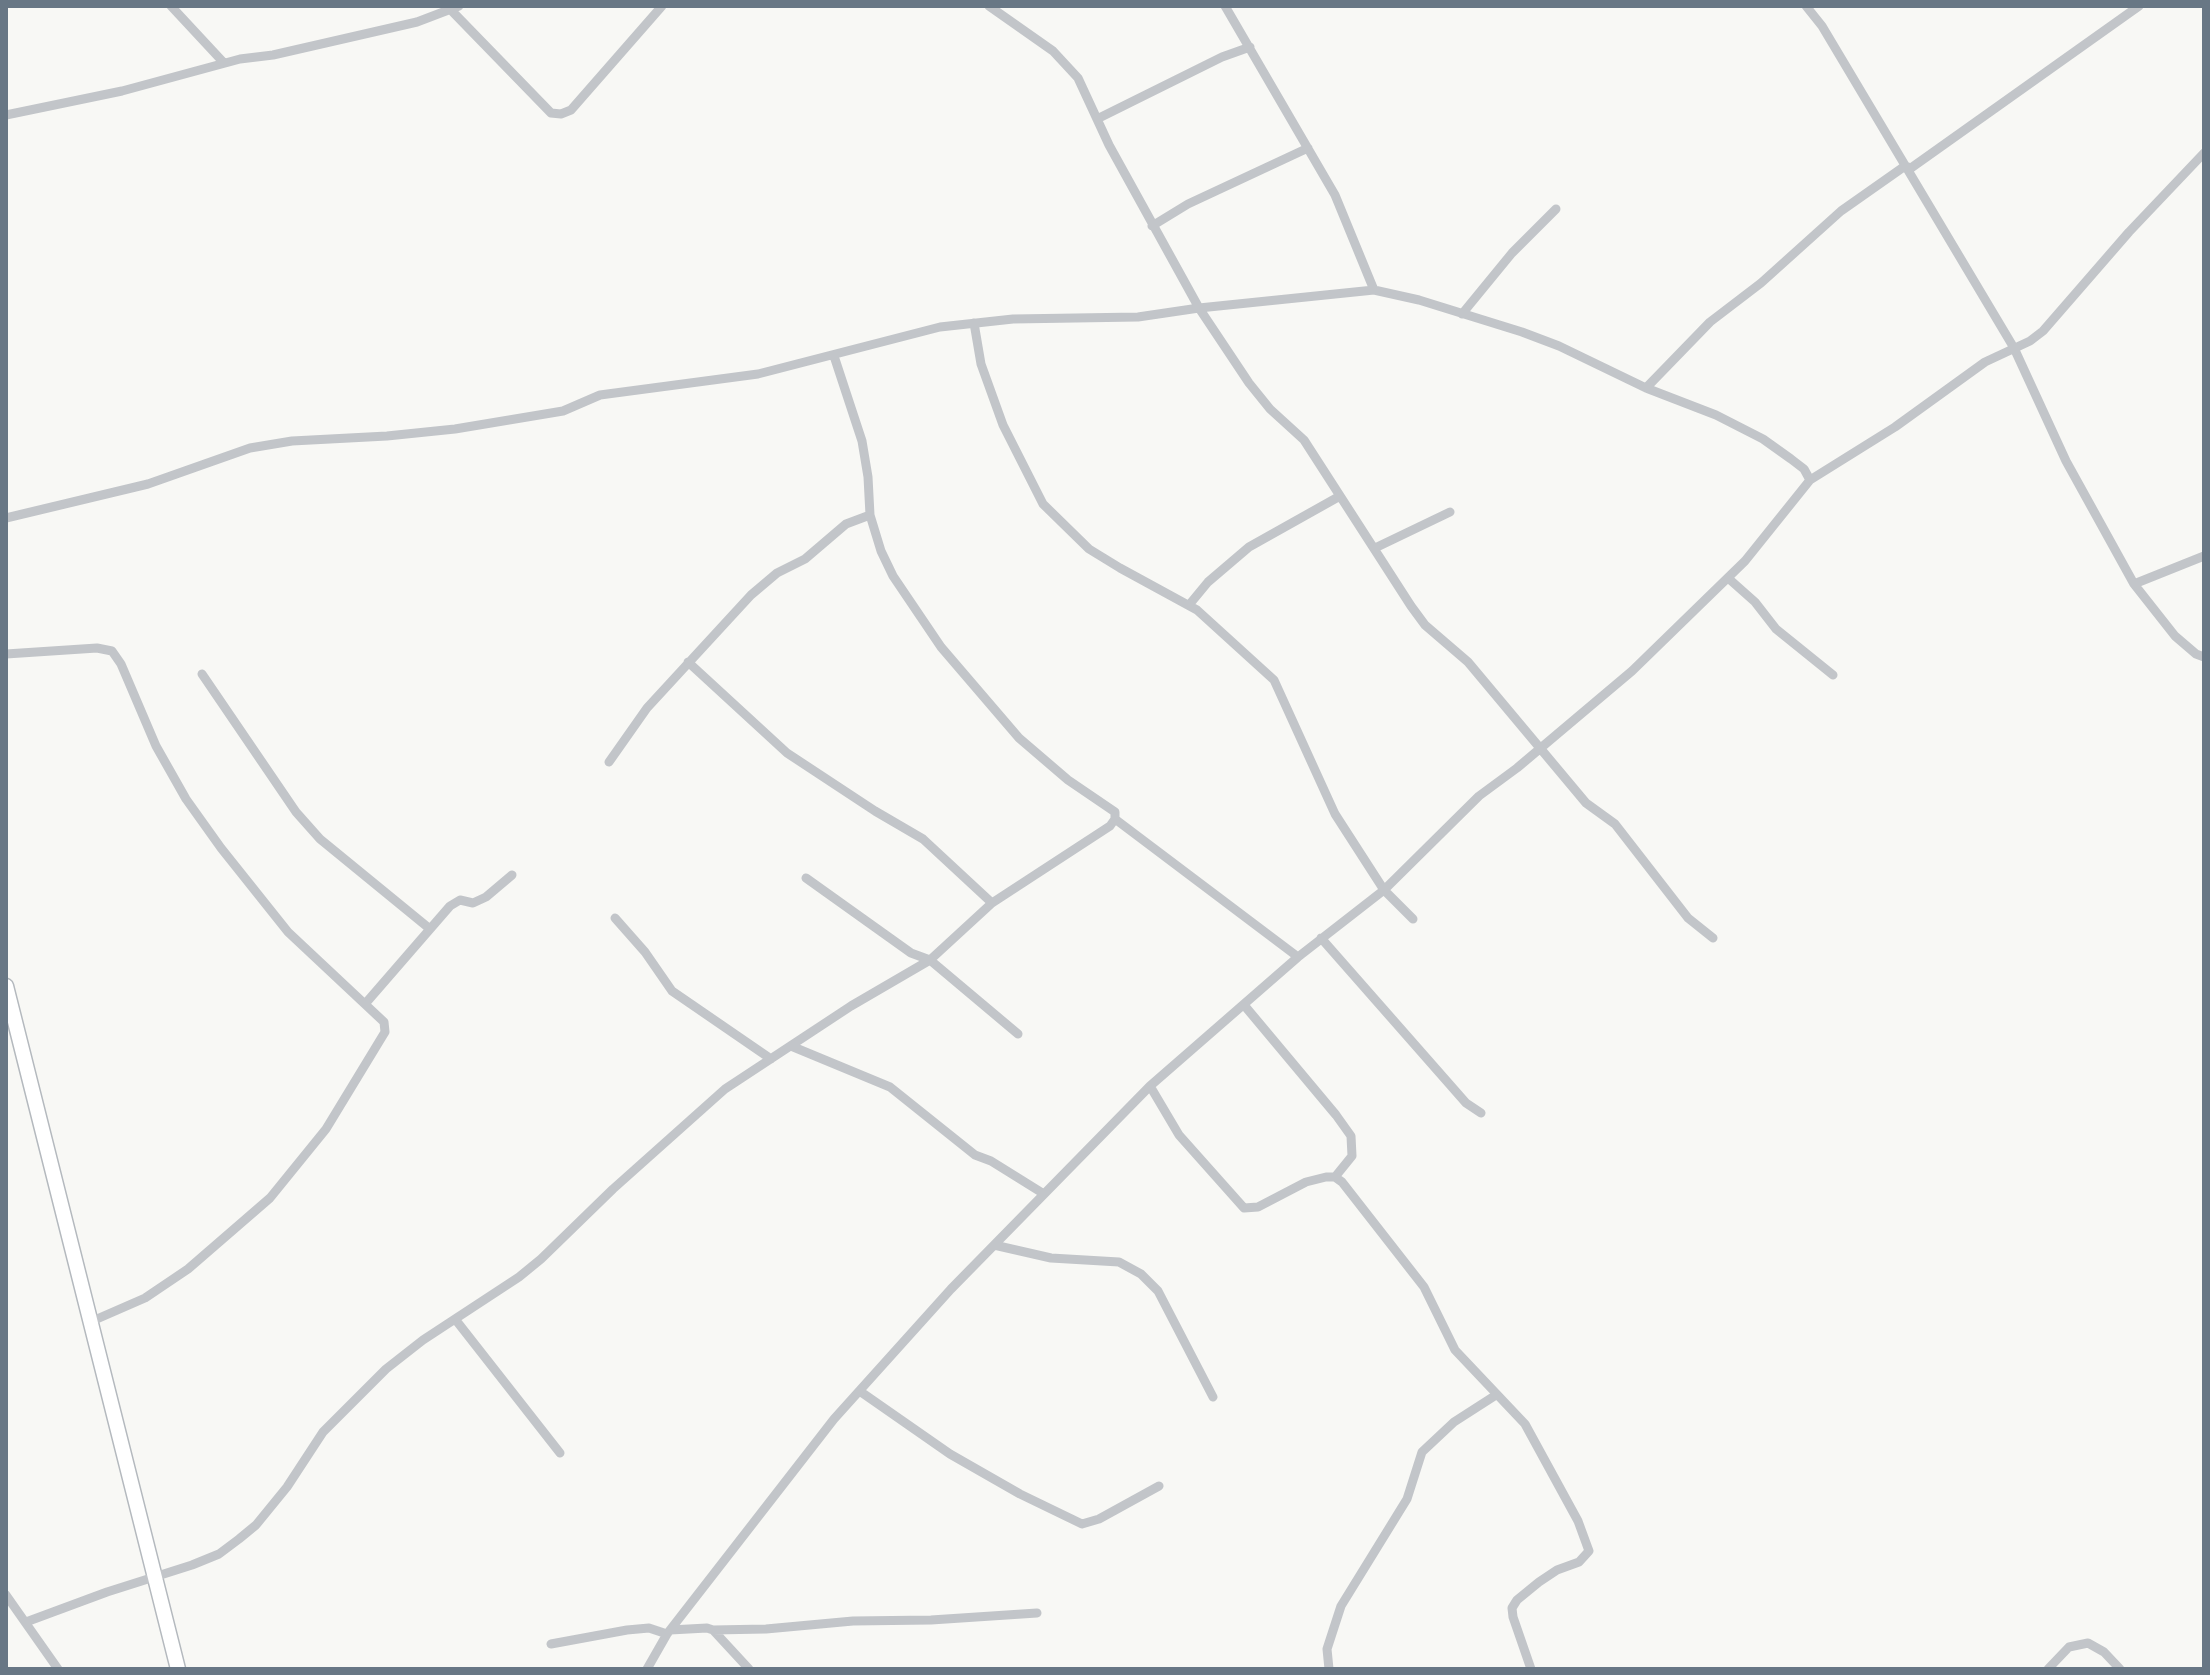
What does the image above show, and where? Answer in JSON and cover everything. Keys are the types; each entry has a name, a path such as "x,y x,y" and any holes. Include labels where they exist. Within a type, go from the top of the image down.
{"main road":[{"path":"6,986 178,1669"}],"street":[{"path":"171,6 224,63"},
{"path":"6,115 122,91 224,63 417,22 453,8 551,113 561,114 571,110 662,6"},
{"path":"989,6 1061,58 1078,78 1152,226 1199,308 1249,383 1270,409 1304,440 1375,548 1399,591 1425,625 1468,662 1586,803 1615,824 1688,918 1713,938"},
{"path":"1225,6 1335,195 1374,290"},
{"path":"1806,6 1822,26 2014,348 2066,461 2134,584 2175,636 2204,657"},
{"path":"1905,166 1911,168 2139,6"},
{"path":"1097,119 1222,57 1250,47"},
{"path":"1152,226 1188,204 1308,148"},
{"path":"647,1669 669,1632 834,1419 994,1245 1150,1086 1298,957 1384,890 1479,796 1632,671 1728,578 1768,535 1810,480 1895,427 1985,362 2030,341 2043,331 2129,232 2204,153"},
{"path":"1646,388 1710,322 1761,283 1841,211 1905,166"},
{"path":"1462,314 1512,253 1556,209"},
{"path":"6,518 148,484 250,448 292,441 455,429 563,411 600,395 758,374 940,327 1013,319 1138,317 1374,290 1522,332 1559,346 1763,439 1804,469 1810,480"},
{"path":"974,323 981,364 1003,425 1043,504 1089,549 1189,605 1232,639 1274,680 1335,814 1384,890 1413,919"},
{"path":"26,1622 219,1554 270,1509 323,1432 386,1369 530,1268 725,1089 851,1006 930,960 992,903 1110,826 1115,819 1115,812 1068,780 1019,738 941,647 893,576 870,515 862,441 834,356"},
{"path":"1189,605 1208,582 1249,547 1340,496"},
{"path":"1375,548 1450,512"},
{"path":"609,762 647,708 751,595 777,573 805,559 846,524 870,515"},
{"path":"2134,584 2204,556"},
{"path":"1728,578 1755,602 1776,629 1833,675"},
{"path":"6,654 97,648 112,651 121,664 156,746 203,823 288,932 384,1022 385,1032 326,1129 270,1198 188,1269 145,1298 90,1322"},
{"path":"688,662 787,753 923,839 992,903"},
{"path":"202,674 270,776 312,830 430,929"},
{"path":"1115,819 1298,957"},
{"path":"365,1004 450,906 460,900 473,903 486,897 512,875"},
{"path":"806,878 911,953 930,960 1018,1034"},
{"path":"615,918 645,952 672,991 771,1059"},
{"path":"1321,938 1466,1103 1481,1113"},
{"path":"1150,1086 1179,1135 1244,1208 1258,1207 1306,1182 1335,1177 1352,1156 1351,1136 1244,1005"},
{"path":"791,1046 890,1087 975,1155 991,1161 1044,1194"},
{"path":"1335,1177 1424,1287 1455,1350 1525,1424 1578,1521 1589,1551 1579,1562 1557,1570 1539,1582 1512,1608 1531,1669"},
{"path":"994,1245 1051,1258 1119,1262 1141,1274 1158,1291 1213,1397"},
{"path":"455,1319 560,1453"},
{"path":"861,1392 950,1454 1020,1494 1082,1524 1099,1519 1159,1486"},
{"path":"1329,1669 1327,1649 1341,1606 1407,1499 1422,1452 1454,1422 1496,1395"},
{"path":"6,1595 58,1669"},
{"path":"551,1644 649,1628 669,1632 707,1628 766,1629 853,1621 1037,1613"},
{"path":"713,1630 749,1669"},
{"path":"2048,1669 2069,1647 2088,1643 2104,1652 2120,1669"}]}
